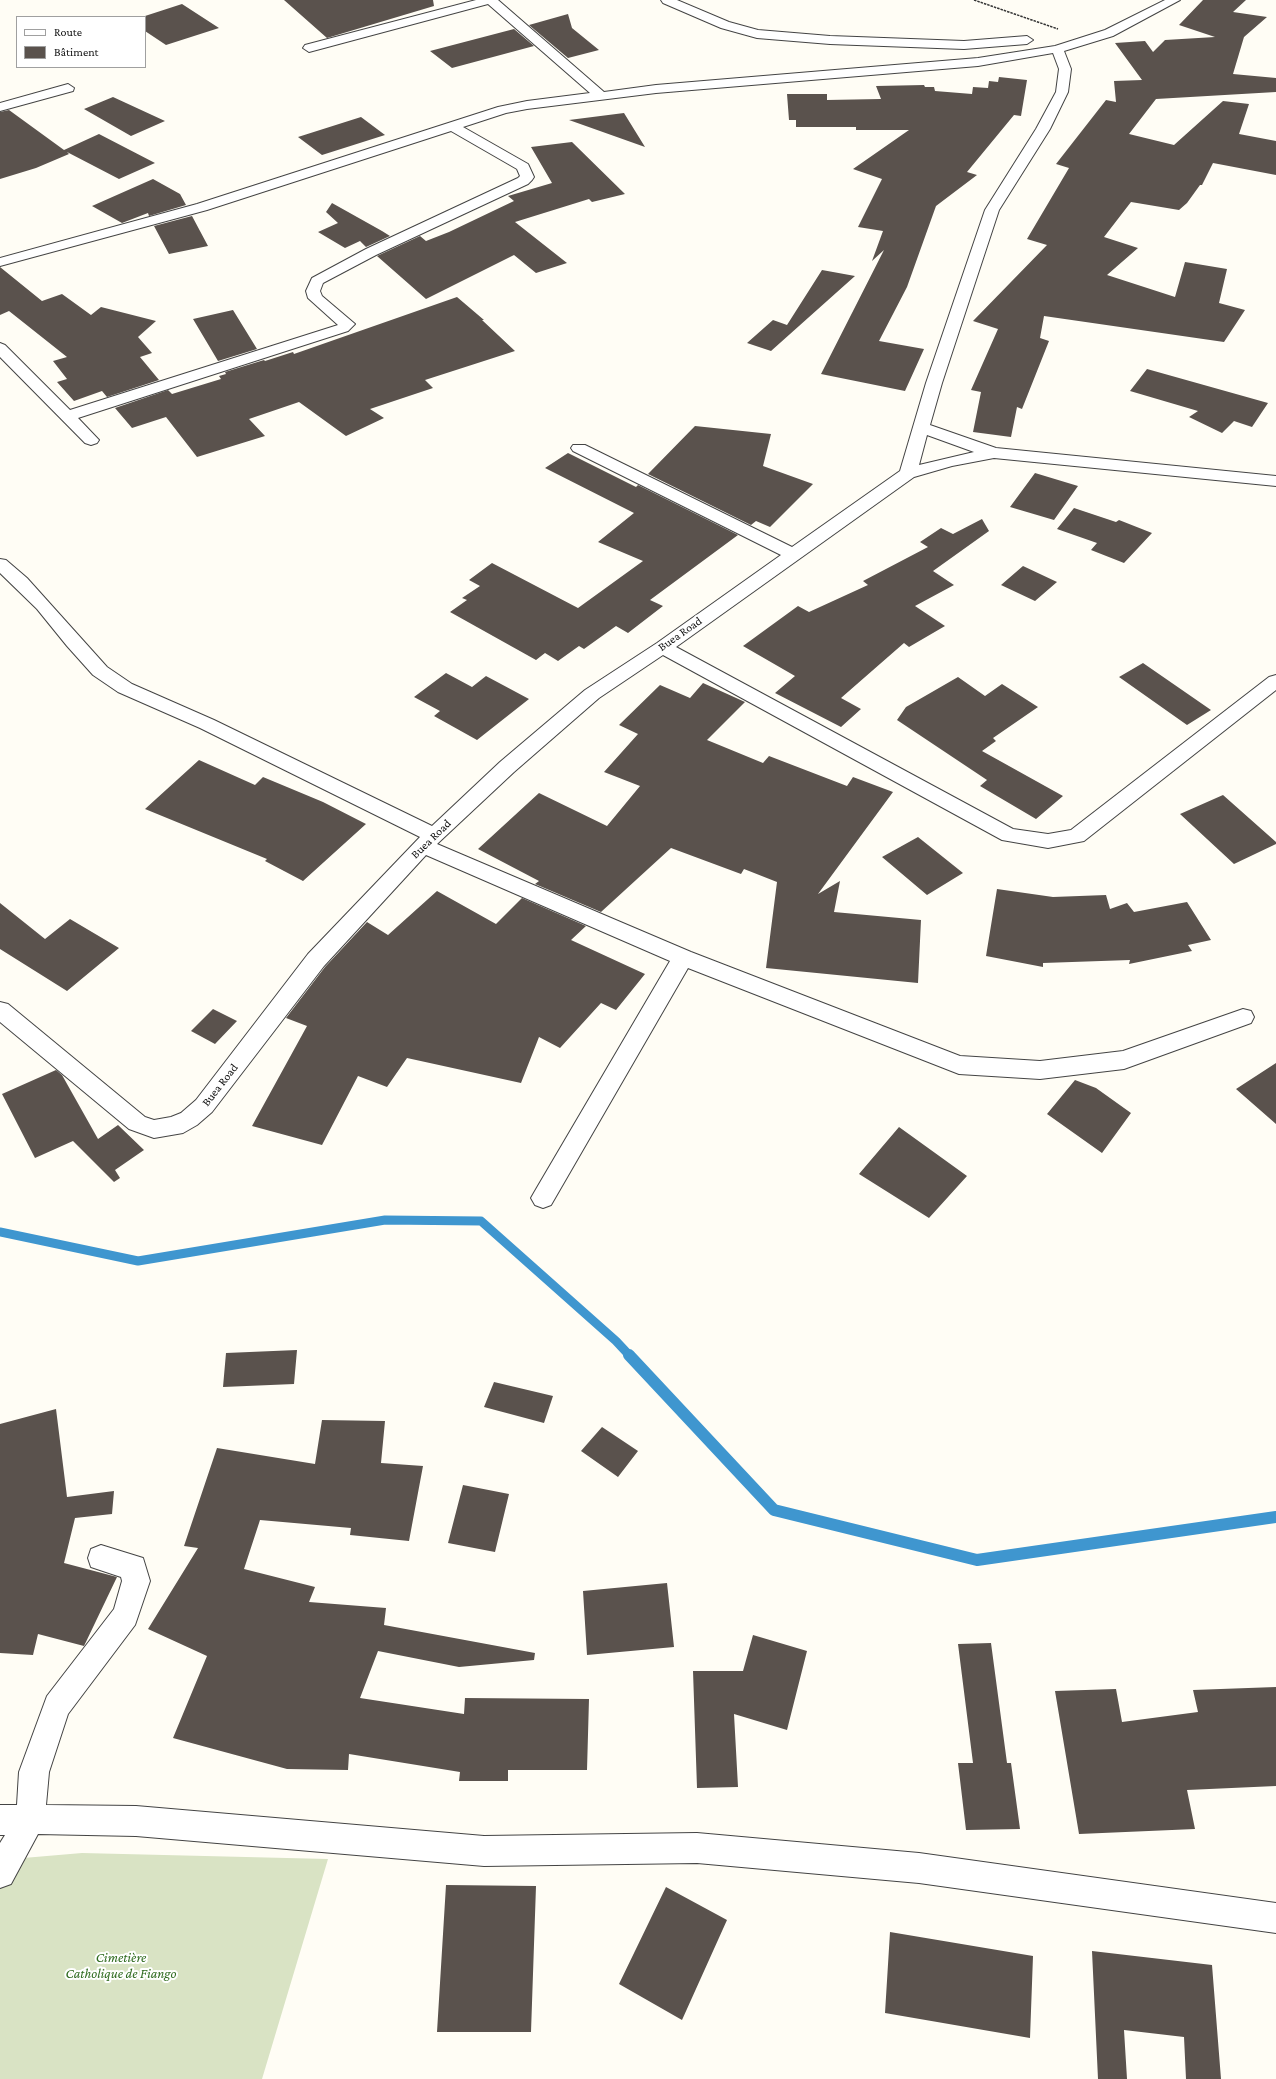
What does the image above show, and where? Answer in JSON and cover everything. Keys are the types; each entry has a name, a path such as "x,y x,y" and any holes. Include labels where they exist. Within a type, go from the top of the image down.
{"street":[{"path":"309,48 490,0 600,95"},
{"path":"667,0 725,25 758,34 830,40 964,45 995,44 1039,38"},
{"path":"0,262 202,207 481,116 526,106 600,95 664,88 978,62 1058,42 1110,34 1174,0"},
{"path":"1058,42 1074,34 1110,34"},
{"path":"908,473 920,427 992,210 1043,129 1062,92 1065,69 1058,42"},
{"path":"0,108 68,88"},
{"path":"67,416 343,328 347,324 315,298 313,291 317,281 371,252 523,181 527,177 523,167 451,126"},
{"path":"0,348 91,440"},
{"path":"920,427 994,452 1276,481"},
{"path":"579,448 792,554"},
{"name":"Buea Road","path":"0,1010 137,1123 154,1129 175,1126 189,1119 204,1106 316,960 428,841 507,767 592,694 663,647 908,473 950,460 994,452"},
{"path":"0,564 21,582 43,605 73,642 100,671 125,688 207,724 428,841 683,958 959,1065 1040,1070 1124,1060 1243,1017"},
{"path":"663,647 714,677 1009,835 1048,841 1077,836 1276,681"},
{"path":"543,1198 683,958"},
{"path":"0,1873 30,1819 34,1772 57,1706 125,1616 136,1581 133,1567 101,1558"},
{"path":"0,1820 30,1819 136,1821 484,1851 698,1848 919,1868 1276,1918"}],"path":[{"path":"974,0 1074,34"}],"green space":[{"name":"Cimetière Catholique de Fiango","path":"82,1853 328,1859 262,2079 0,2079 0,1860"}],"building":[{"path":"284,0 433,0 434,6 327,38"},
{"path":"1203,0 1246,0 1233,12 1267,17 1244,37 1233,74 1276,78 1276,92 1156,99 1129,134 1174,145 1223,101 1249,104 1239,134 1276,141 1276,175 1213,163 1202,185 1200,185 1187,203 1179,210 1131,202 1104,237 1138,248 1107,275 1175,297 1185,262 1227,269 1219,303 1245,310 1224,342 1044,316 1040,338 1049,341 1022,409 1017,407 1011,437 973,432 981,392 971,390 998,329 973,321 1047,245 1027,239 1069,168 1056,164 1106,100 1116,102 1114,81 1142,80 1115,43 1145,41 1153,52 1165,40 1215,37 1179,25"},
{"path":"182,4 219,28 166,45 146,32 145,16"},
{"path":"568,14 572,28 599,50 568,58 529,25"},
{"path":"514,29 534,46 452,68 430,51"},
{"path":"999,77 1027,80 1021,116 1014,115 967,172 977,175 936,206 907,287 879,341 924,349 905,391 821,374 884,250 872,261 883,231 858,227 882,179 853,169 909,130 856,130 856,127 796,127 796,120 789,120 787,94 827,94 827,100 881,99 876,86 924,85 925,87 934,87 935,91 972,94 973,87 988,88 989,81 998,82"},
{"path":"113,97 165,121 131,136 84,109"},
{"path":"9,110 64,150 99,134 155,163 119,179 67,152 69,154 36,168 0,179 0,112"},
{"path":"624,113 645,147 569,120"},
{"path":"361,117 385,135 322,155 298,137"},
{"path":"572,142 625,194 592,202 589,199 515,222 567,263 536,273 514,255 426,299 377,256 420,236 426,241 449,232 514,201 508,196 552,183 531,147"},
{"path":"153,179 180,194 186,205 149,216 148,213 122,223 92,206"},
{"path":"332,203 390,236 366,247 360,241 345,248 318,232 338,223 326,212"},
{"path":"192,216 208,246 169,254 154,226"},
{"path":"0,267 42,301 62,294 91,315 101,307 156,321 138,337 152,353 140,357 159,380 107,397 102,391 74,401 57,382 67,379 53,361 67,357 9,311 0,315"},
{"path":"822,270 855,276 771,351 747,343 773,320 787,325"},
{"path":"457,297 484,320 482,320 515,351 425,380 433,388 370,409 384,418 346,436 299,402 249,419 265,436 197,457 166,417 132,428 115,408 168,390 172,394 221,379 219,376 226,374 225,372 293,352 294,354"},
{"path":"233,310 257,349 218,361 193,319"},
{"path":"1147,369 1268,403 1252,427 1234,421 1222,433 1189,417 1198,411 1130,391"},
{"path":"695,426 771,434 763,466 813,484 770,527 756,521 751,525 648,474"},
{"path":"568,453 636,487 638,485 738,535 650,600 663,606 628,633 616,626 584,649 579,646 558,661 545,653 536,660 450,612 467,600 462,598 480,586 469,580 492,563 578,608 643,561 598,542 634,513 545,468"},
{"path":"1035,473 1078,486 1054,520 1010,507"},
{"path":"1074,508 1116,522 1119,520 1152,533 1124,563 1091,550 1097,543 1057,529"},
{"path":"982,519 989,531 933,571 954,585 915,606 945,626 909,647 904,643 841,698 861,709 841,727 775,693 795,676 743,646 798,606 809,612 868,585 863,581 928,547 920,542 941,528 953,534"},
{"path":"1023,566 1057,582 1035,601 1001,585"},
{"path":"1143,663 1211,710 1187,725 1119,677"},
{"path":"446,673 472,687 486,676 529,699 477,740 434,716 440,711 414,697"},
{"path":"958,677 985,696 1002,684 1038,707 993,738 996,741 982,751 1063,796 1036,819 980,786 987,780 897,720 906,707"},
{"path":"703,683 745,702 707,740 763,763 769,756 847,786 853,777 893,792 818,894 840,881 834,912 921,920 918,983 766,968 777,882 744,869 741,874 671,848 601,912 535,884 539,881 478,849 539,793 607,826 640,786 604,772 638,734 619,725 660,685 690,698"},
{"path":"199,760 255,785 263,777 323,802 366,824 303,881 265,861 267,859 145,809"},
{"path":"1223,795 1276,842 1276,844 1234,864 1180,814"},
{"path":"918,837 963,873 927,895 882,857"},
{"path":"997,889 1053,897 1106,895 1110,909 1127,903 1134,912 1187,902 1211,940 1188,945 1192,951 1129,964 1130,960 1043,963 1043,967 986,956"},
{"path":"437,891 496,924 522,898 586,926 571,940 645,974 616,1010 601,1003 560,1048 539,1037 521,1083 407,1058 387,1087 358,1076 322,1145 252,1126 307,1026 286,1018 325,967 367,922 388,935"},
{"path":"0,903 45,939 70,919 119,948 67,991 0,949"},
{"path":"213,1009 237,1021 215,1044 191,1031"},
{"path":"1276,1063 1276,1124 1236,1089"},
{"path":"56,1070 62,1075 98,1139 118,1125 144,1150 115,1170 120,1178 114,1182 73,1141 35,1158 2,1094"},
{"path":"1075,1080 1096,1088 1131,1113 1102,1153 1047,1114"},
{"path":"899,1127 967,1176 929,1218 859,1174"},
{"path":"297,1350 294,1384 223,1387 226,1353"},
{"path":"494,1382 553,1396 544,1423 484,1407"},
{"path":"56,1409 67,1497 114,1491 112,1514 75,1518 64,1563 117,1577 84,1646 38,1634 33,1655 0,1653 0,1424"},
{"path":"322,1420 385,1421 381,1463 423,1466 409,1541 350,1535 351,1528 260,1520 244,1569 315,1587 309,1602 386,1608 384,1625 535,1653 534,1660 459,1667 378,1651 360,1698 464,1714 465,1698 589,1699 587,1770 508,1770 508,1781 459,1781 460,1772 349,1754 348,1770 287,1769 173,1738 207,1656 148,1629 198,1548 184,1546 217,1448 315,1464"},
{"path":"602,1427 638,1451 618,1477 581,1451"},
{"path":"463,1485 509,1494 495,1552 448,1543"},
{"path":"667,1583 674,1647 587,1655 583,1591"},
{"path":"753,1635 807,1651 787,1730 734,1714 738,1787 697,1788 693,1671 743,1671"},
{"path":"991,1643 1007,1763 1011,1763 1020,1829 966,1830 958,1763 973,1763 958,1644"},
{"path":"1276,1687 1276,1786 1187,1790 1195,1829 1079,1834 1055,1691 1116,1689 1122,1722 1198,1712 1193,1690"},
{"path":"446,1885 536,1886 531,2032 437,2032"},
{"path":"666,1887 727,1920 682,2020 619,1984"},
{"path":"890,1932 1033,1956 1030,2038 885,2013"},
{"path":"1092,1951 1212,1965 1221,2079 1186,2079 1184,2037 1124,2030 1127,2079 1098,2079"}],"waterway":[{"path":"0,1232 138,1261 385,1220 481,1221 616,1341 630,1356"},
{"path":"629,1355 774,1510 977,1560 1276,1517"}]}
